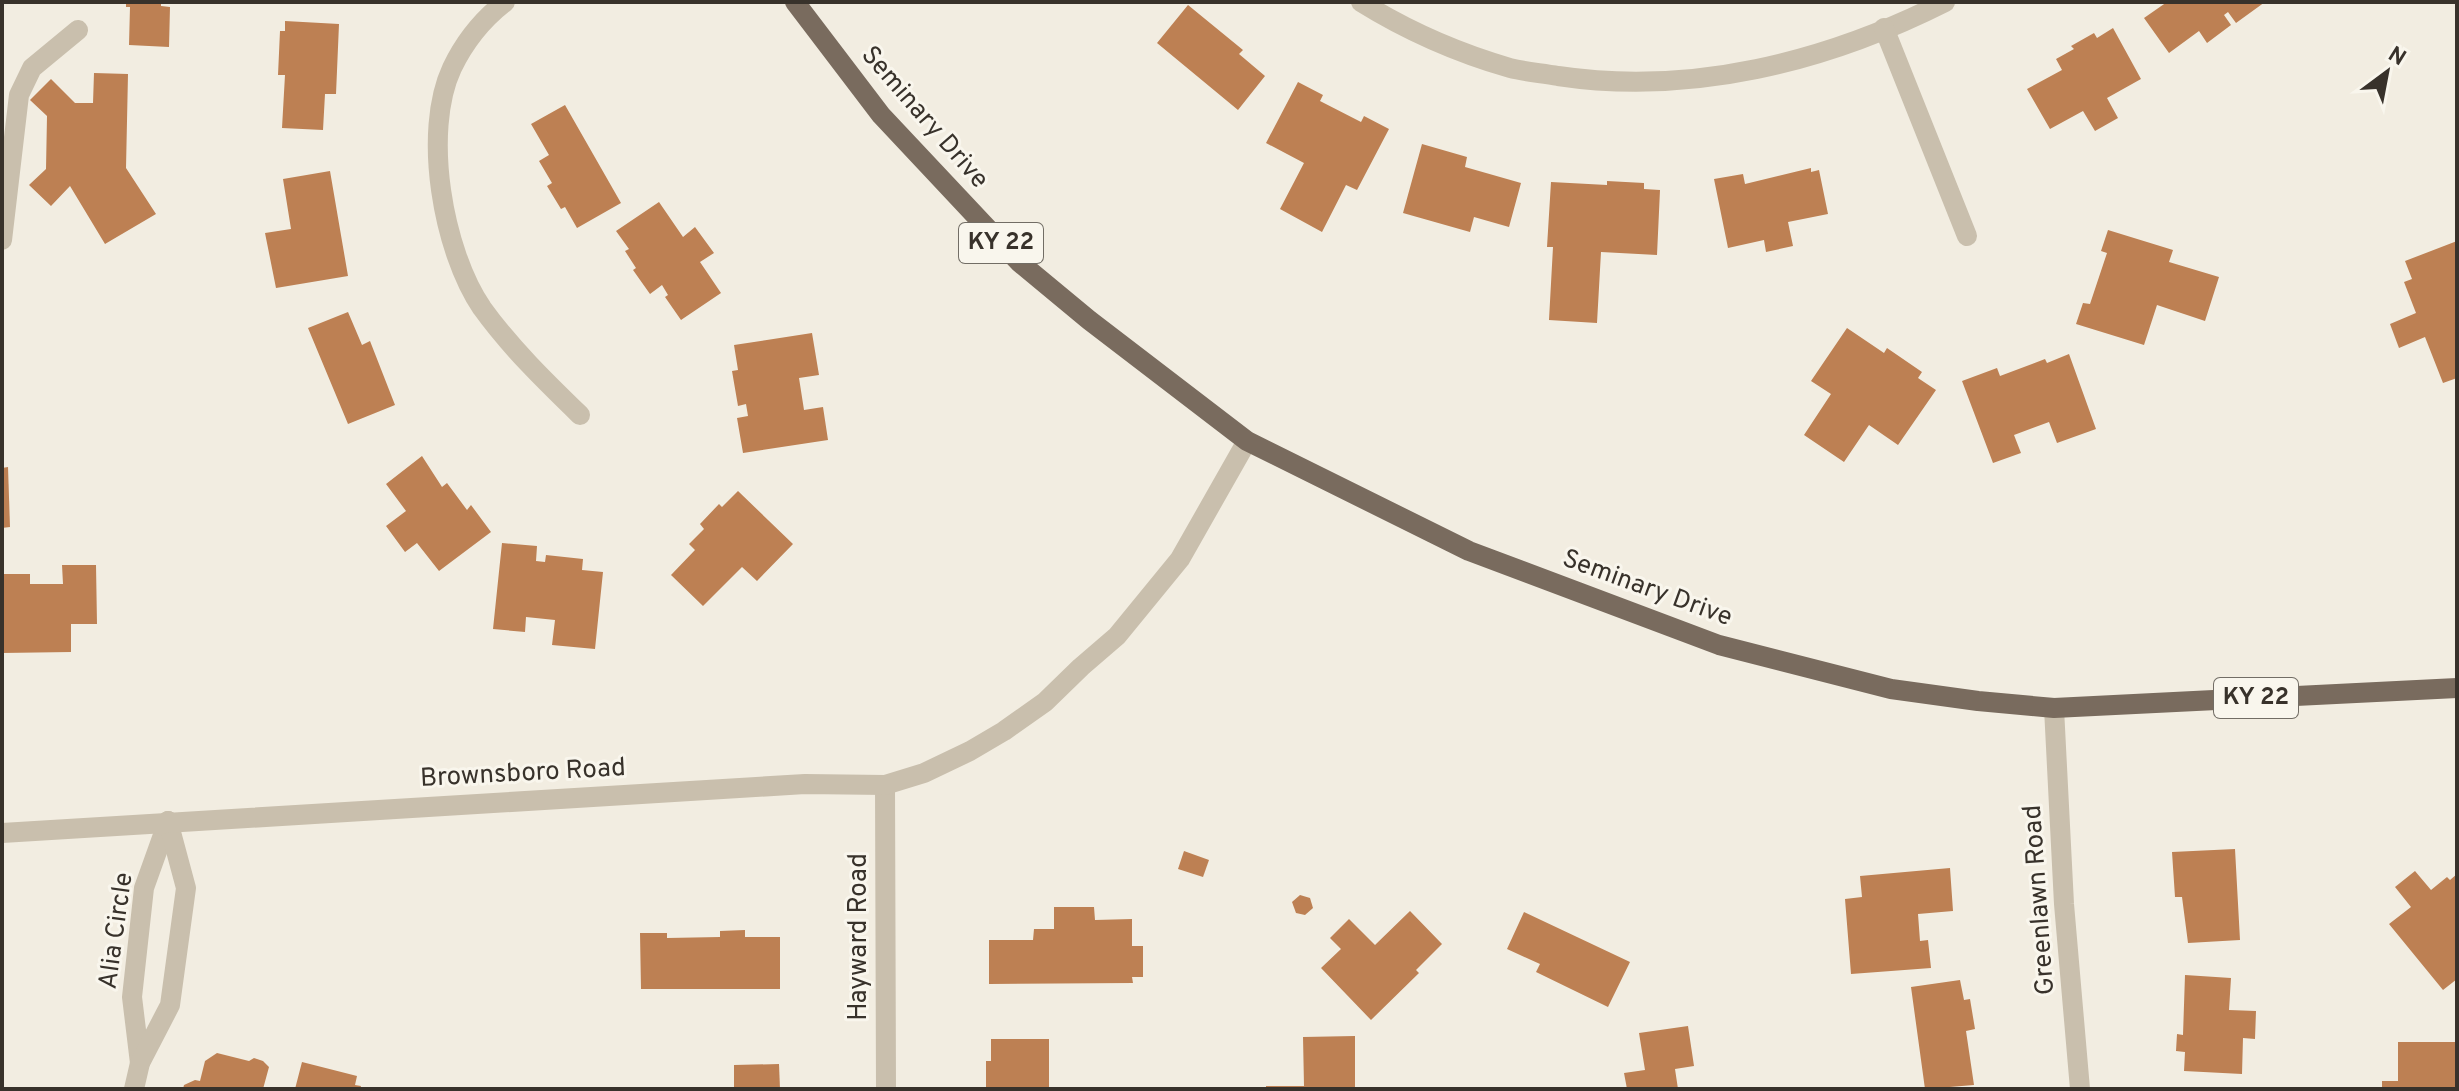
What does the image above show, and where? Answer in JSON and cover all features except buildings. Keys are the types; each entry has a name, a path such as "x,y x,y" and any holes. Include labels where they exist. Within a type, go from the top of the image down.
{"main road":[{"name":"Seminary Drive","path":"795,2 881,115 1019,262 1247,441 1469,551 1719,645 1891,689 2054,708"},
{"name":"KY 22","path":"2054,708 2457,688"}],"street":[{"path":"505,2 492,11 471,36 451,69 447,82 440,107 438,159 446,211 458,262 482,307 536,373 580,415"},
{"path":"1361,2 1393,22 1512,69 1591,81 1663,82 1730,75 1781,63 1884,28 1945,2"},
{"path":"1884,28 1967,236"},
{"path":"2,240 19,95 32,68 78,30"},
{"name":"Brownsboro Road","path":"2,833 789,785 885,785 924,773 970,751 1030,713 1117,636 1180,559 1247,441"},
{"name":"Greenlawn Road","path":"2054,708 2064,904 2080,1089"},
{"name":"Hayward Road","path":"885,785 886,1089"},
{"name":"Alia Circle","path":"140,1063 132,997 142,904 144,888 168,821"},
{"name":"Alia Circle","path":"134,1089 140,1063 170,1005 186,888 168,821"}]}
